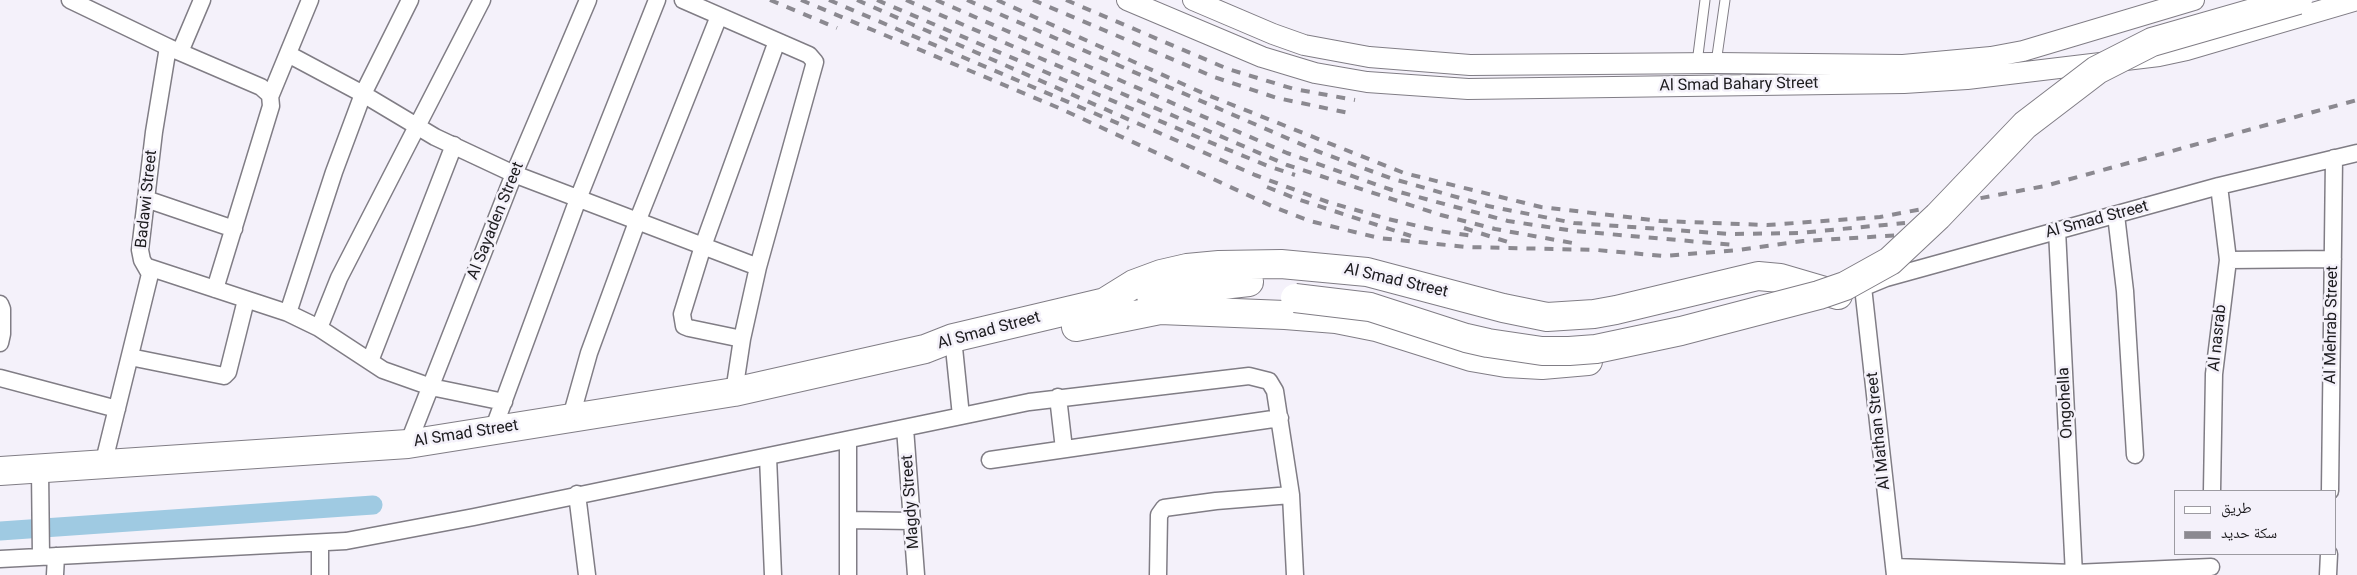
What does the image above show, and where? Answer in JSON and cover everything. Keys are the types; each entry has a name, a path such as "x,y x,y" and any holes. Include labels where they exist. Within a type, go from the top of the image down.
{"highway":[{"path":"1160,310 1295,289 1349,286 1382,293 1492,326 1539,333 1572,334 1611,329 1815,281 1852,266 1899,233 2033,97 2066,70 2096,51 2124,38 2235,0"},
{"path":"1105,302 1142,294 1218,284 1295,289 1370,307 1488,343 1542,350 1596,349 1681,331 1845,286 1890,261 1938,216 2025,126 2097,70 2152,42 2298,0"},
{"name":"Al Smad Street","path":"953,345 1105,302 1134,284 1161,274 1187,268 1244,263 1314,266 1367,272 1502,308 1547,317 1594,314 1616,310 1758,276 1780,278 1852,292"},
{"name":"Al Smad Street","path":"0,471 42,478 103,465 408,444 734,392 925,350 1160,310 1336,319 1385,330 1471,357 1506,363 1542,365 1577,363 1674,345 1797,310 1852,292"}],"street":[{"path":"70,0 174,50 261,86 270,97"},
{"name":"Badawi Street","path":"103,465 150,274 148,267 142,260 140,250 146,199 174,50 202,0"},
{"path":"215,289 271,106 270,97 310,0"},
{"path":"288,313 334,172 363,94 410,0"},
{"path":"320,328 339,278 482,0"},
{"name":"Al Sayaden Street","path":"408,444 514,174 588,0"},
{"path":"493,430 578,199 657,0"},
{"path":"683,0 812,56 815,62 758,267 742,339 734,392"},
{"name":"Al Smad Bahary Street","path":"1128,0 1159,7 1262,57 1315,73 1367,82 1468,89 1695,86 1904,74 2023,51 2194,0"},
{"name":"Al Smad Bahary Street","path":"1193,0 1304,45 1369,57 1470,65 1707,63 1967,78 2159,56 2187,50 2357,0"},
{"path":"571,418 589,353 637,222 719,16"},
{"path":"742,339 684,326 682,314 703,246 778,41"},
{"path":"288,54 363,94 417,127 514,174 758,267"},
{"path":"1367,82 1369,57"},
{"path":"1707,63 1715,85"},
{"path":"1695,86 1707,63"},
{"path":"1468,89 1470,65"},
{"path":"370,361 454,145"},
{"name":"Al Smad Street","path":"1852,292 1886,278 2057,230 2219,186 2357,153"},
{"name":"Al Mehrab Street","path":"2330,490 2334,158"},
{"name":"Al nasrab","path":"2212,490 2214,374 2228,260 2219,186"},
{"path":"146,199 234,229"},
{"path":"2116,215 2125,291 2135,455"},
{"name":"Ongohella","path":"2057,230 2074,574"},
{"path":"2228,260 2333,259"},
{"path":"148,267 288,313 320,328 383,370 431,387 504,402"},
{"name":"Al Mathan Street","path":"1852,292 1895,571"},
{"path":"130,357 224,376 228,372 246,300"},
{"path":"0,304 2,310 2,334 0,344"},
{"path":"953,345 961,416"},
{"path":"0,560 46,552 320,544 387,535 577,494 1058,397 1249,376 1266,379 1272,385 1280,418 1292,495 1295,575"},
{"path":"0,378 117,409"},
{"path":"1058,397 1064,449"},
{"path":"990,460 1280,418"},
{"name":"Magdy Street","path":"905,428 916,575"},
{"path":"848,440 848,575"},
{"path":"0,456 42,478 46,552 55,575"},
{"path":"768,456 773,575"},
{"path":"577,494 587,575"},
{"path":"1158,575 1159,515 1164,508 1216,501 1292,495"},
{"path":"848,520 912,521"},
{"path":"320,544 320,575"},
{"path":"2328,575 2329,555"},
{"path":"1895,571 2074,574 2211,565"}],"lane":[{"path":"1704,0 1707,63"},
{"path":"1707,63 1725,0"}],"waterway":[{"path":"0,531 373,505"}],"railway":[{"path":"770,0 837,28"},
{"path":"801,0 1059,108 1276,208 1310,221 1379,238 1466,247 1597,250 1664,256 1739,250 1803,241 1903,235"},
{"path":"829,0 1129,128"},
{"path":"857,0 1255,175 1328,202 1384,218 1439,231 1474,236"},
{"path":"877,0 1202,139 1295,175"},
{"path":"906,0 1287,165 1441,215 1495,229 1578,244"},
{"path":"936,0 1287,153 1392,190 1508,221 1574,231 1735,245"},
{"path":"967,0 1317,151 1390,178 1488,206 1574,223 1731,234 1799,233 1905,223"},
{"path":"997,0 1205,94 1404,173 1541,207 1661,221 1767,225 1880,217 2045,186 2357,100"},
{"path":"1033,0 1214,77 1277,98 1349,113"},
{"path":"1066,0 1228,69 1294,89 1355,100"},
{"path":"1267,187 1297,199 1411,236"},
{"path":"1464,228 1514,244"}]}
